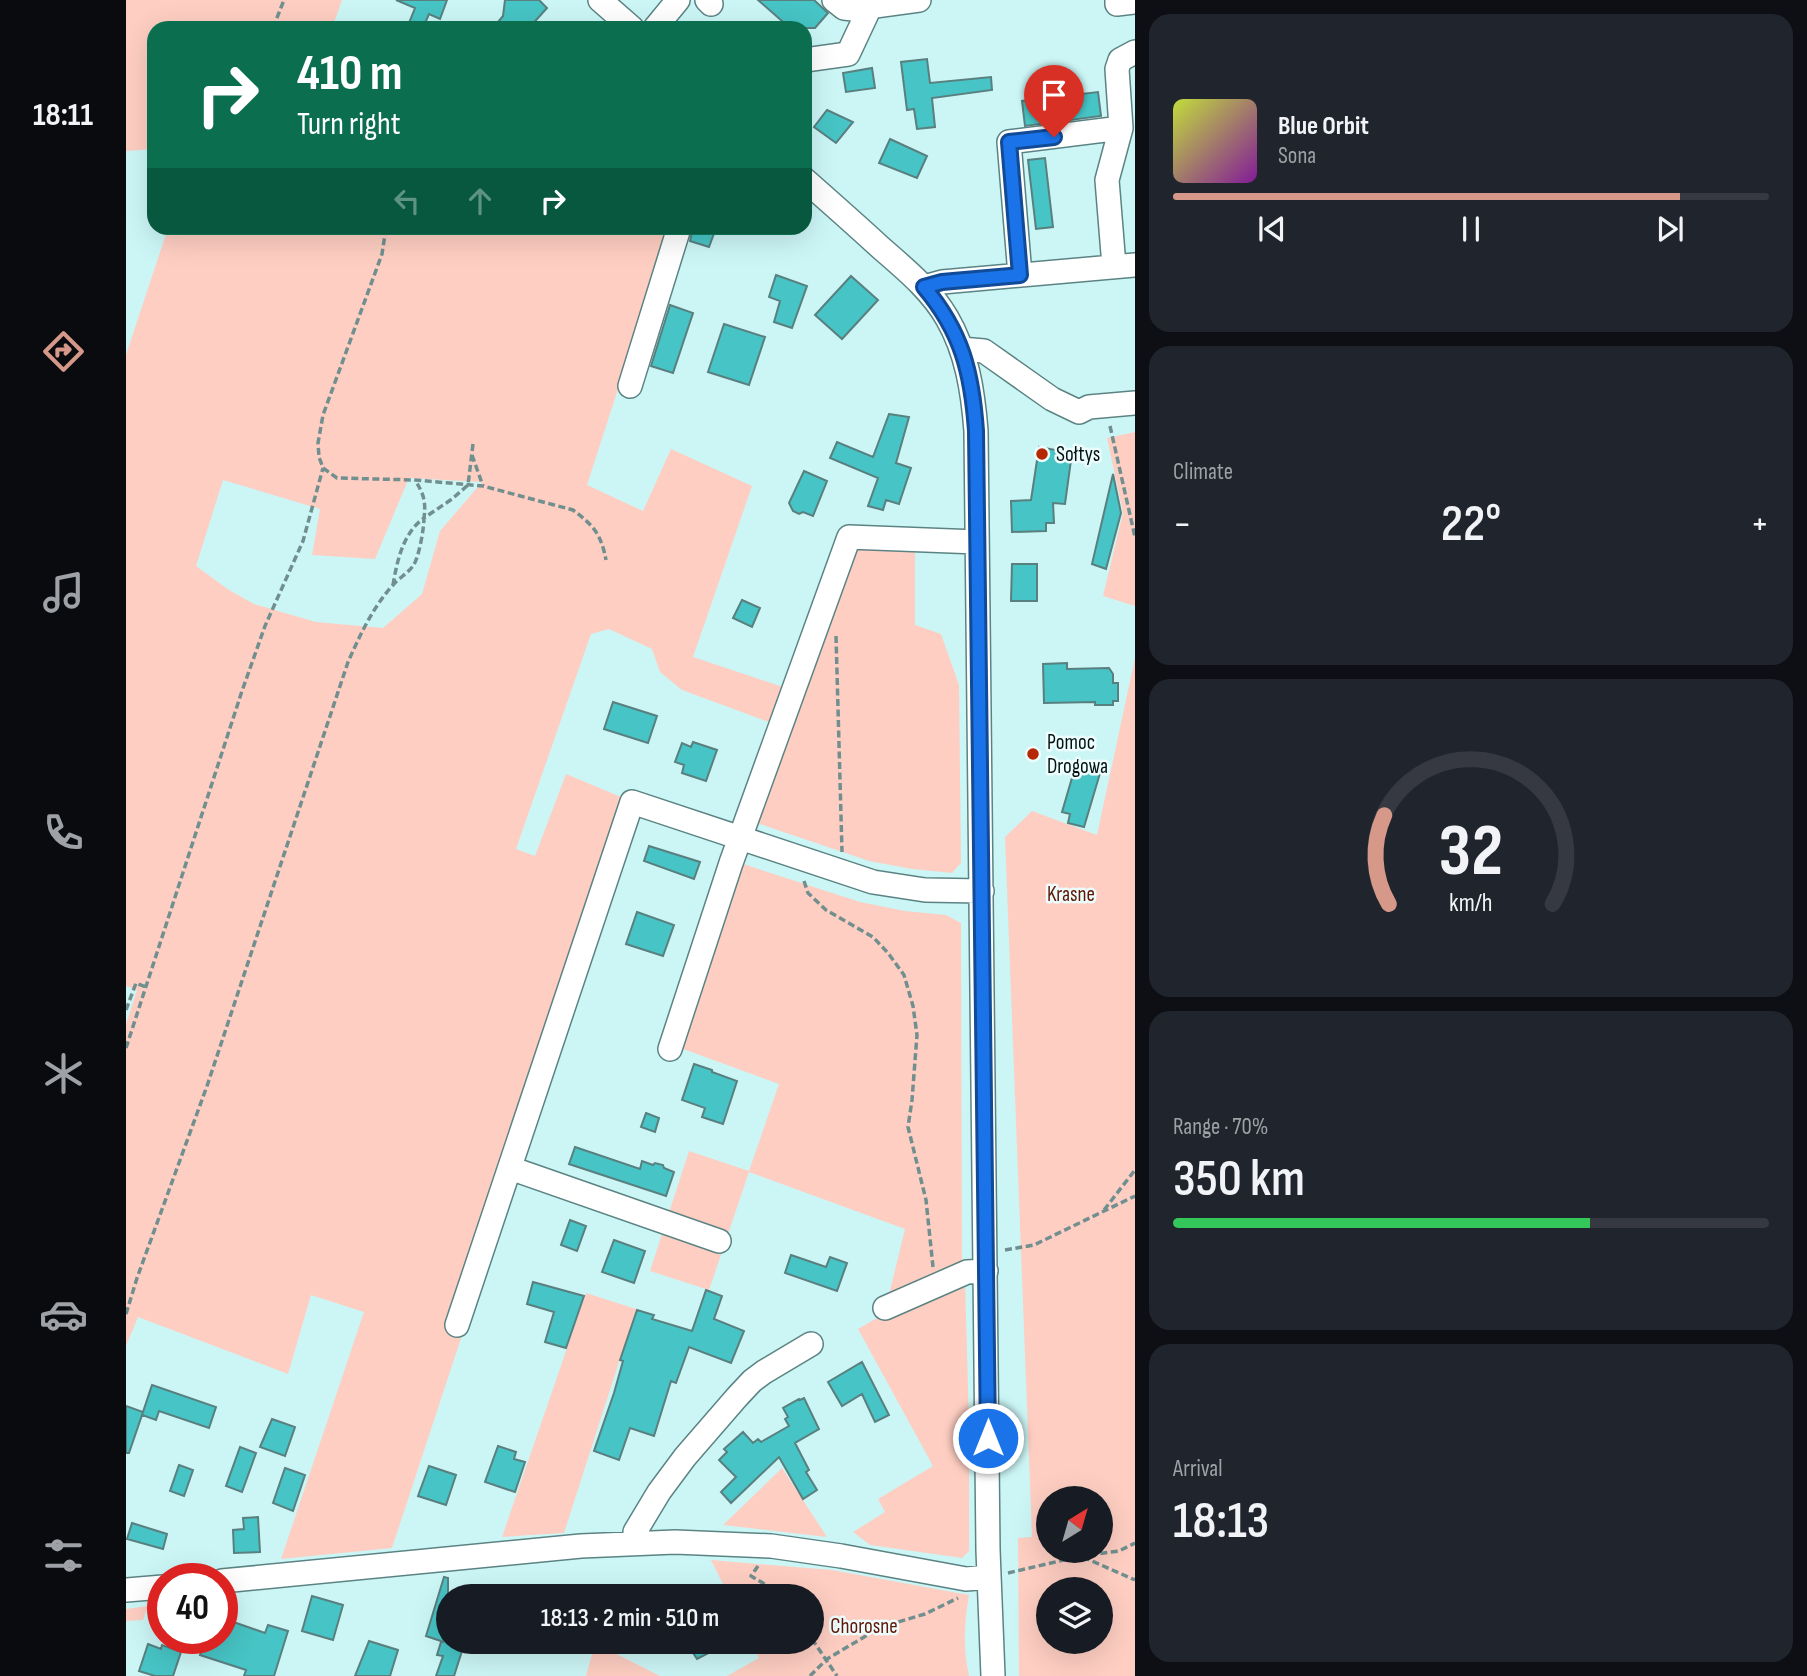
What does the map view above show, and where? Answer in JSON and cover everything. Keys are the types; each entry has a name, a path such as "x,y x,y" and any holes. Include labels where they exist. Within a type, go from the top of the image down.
{"street":[{"path":"600,0 624,21"},
{"path":"660,21 677,0"},
{"path":"834,0 844,8 853,9 919,0"},
{"path":"1116,0 1117,4 1135,2"},
{"path":"812,59 848,54 871,5"},
{"path":"924,287 942,282 1124,265 1107,180 1121,128 1117,69 1121,60 1135,52"},
{"path":"1020,275 1009,142 1121,128"},
{"path":"812,186 924,287 948,319 961,349 974,404 989,1577 993,1676"},
{"path":"630,386 677,235"},
{"path":"961,349 984,351 1052,399 1079,412 1089,407 1135,403"},
{"path":"670,1049 740,838 849,537 977,541"},
{"path":"457,1325 632,802 856,877 925,890 982,891"},
{"path":"510,1168 719,1241"},
{"path":"885,1308 986,1262"},
{"path":"635,1543 635,1532 659,1492 685,1457 737,1397 764,1372 811,1344"},
{"path":"238,1579 581,1546 675,1542 771,1546 966,1579 989,1577"},
{"path":"126,1590 147,1588"}],"path":[{"path":"276,21 284,0"},
{"path":"385,235 382,254 323,415 318,443 323,468 337,478 415,480 483,486 573,510 594,529 603,543 606,560"},
{"path":"1110,425 1135,537"},
{"path":"393,585 402,549 416,524 468,485 473,444"},
{"path":"472,455 483,486"},
{"path":"126,1048 242,691 265,626 303,541 323,468"},
{"path":"126,1314 211,1072 348,662 367,623 393,585 414,565 418,556 426,502 415,480"},
{"path":"835,632 842,853"},
{"path":"804,860 801,874 808,892 826,910 873,937 904,975 913,1006 917,1035 908,1127 926,1200 935,1286"},
{"path":"126,1010 136,983 146,987"},
{"path":"1102,1212 1135,1170"},
{"path":"986,1262 1034,1245 1135,1196"},
{"path":"1113,1552 1135,1543"},
{"path":"764,1584 751,1577 771,1546"},
{"path":"989,1577 1050,1563"},
{"path":"1097,1563 1135,1580"},
{"path":"810,1676 827,1660 881,1627 925,1614 962,1597 966,1579"},
{"path":"823,1654 837,1676"}],"green space":[{"path":"126,0 342,0 334,21 147,21 147,150 126,151"},
{"path":"166,235 668,235 587,485 643,511 671,449 752,486 693,657 783,687 777,725 682,690 660,672 652,649 609,629 591,634 516,849 535,856 566,774 621,797 447,1323 464,1329 392,1548 281,1559 364,1312 311,1295 288,1374 138,1317 126,1346 126,1024 137,990 126,986 126,355","holes":["409,478 482,482 440,531 422,594 383,628 316,622 254,604 196,566 223,480 320,509 312,555 375,559"]},
{"path":"1135,432 1135,606 1103,596 1123,513 1107,438"},
{"path":"853,544 915,548 915,625 941,634 959,685 961,863 952,873 869,861 754,822"},
{"name":"Krasne","path":"1135,658 1135,1676 1019,1676 1018,1538 1032,1537 1005,837 1032,811 1097,835"},
{"path":"740,863 860,902 905,911 946,915 961,923 962,1266 888,1299 905,1229 749,1172 709,1290 650,1271 689,1151 749,1171 779,1084 675,1046"},
{"path":"965,1280 969,1551 962,1558 870,1545 853,1532 885,1512 878,1499 933,1466 858,1329 884,1314"},
{"path":"586,1293 636,1309 564,1533 502,1537"},
{"path":"782,1468 827,1537 723,1525"},
{"name":"Chorosne","path":"711,1560 832,1570 969,1595 965,1636 969,1676 727,1676 759,1658 757,1654 824,1654 824,1584 723,1584"},
{"path":"147,1606 143,1620 126,1621 126,1609"},
{"path":"592,1654 617,1654 660,1676 586,1676"}],"building":[{"path":"396,0 447,0 440,19 429,14 426,21 410,21 415,8"},
{"path":"505,0 539,0 547,8 535,21 499,21 503,16"},
{"path":"758,0 814,0 828,13 815,28 812,28 812,21 782,21"},
{"path":"927,59 930,83 991,77 992,90 932,98 935,127 917,129 914,109 907,110 901,62"},
{"path":"872,68 875,88 846,92 843,73"},
{"path":"1098,92 1101,116 1025,126 1022,101"},
{"path":"827,110 853,122 836,143 814,127"},
{"path":"890,139 927,156 917,178 879,163"},
{"path":"1045,158 1053,227 1036,229 1028,160"},
{"path":"691,235 713,235 709,247 690,241"},
{"path":"776,275 807,286 792,328 774,322 780,301 769,297"},
{"path":"851,276 878,300 842,339 815,315"},
{"path":"670,305 693,313 673,373 651,366"},
{"path":"724,324 765,337 749,385 708,372"},
{"path":"889,414 909,417 896,463 911,468 899,504 886,500 883,510 868,506 878,478 830,458 837,442 873,457"},
{"path":"1039,447 1072,453 1065,504 1053,503 1054,523 1046,523 1046,531 1012,532 1011,501 1031,500"},
{"path":"804,471 827,481 813,516 793,511 789,503"},
{"path":"1113,474 1121,513 1106,569 1092,564"},
{"path":"1012,564 1037,564 1037,601 1011,601"},
{"path":"742,600 760,608 752,627 733,618"},
{"path":"1067,663 1067,669 1109,668 1113,674 1113,683 1118,683 1118,701 1113,701 1113,705 1095,705 1095,702 1044,703 1043,664"},
{"path":"613,702 657,716 648,743 604,729"},
{"path":"693,742 717,750 706,781 682,773 684,765 675,762 682,743 691,747"},
{"path":"1085,765 1101,770 1084,827 1068,823 1070,814 1062,812 1074,771 1083,773"},
{"path":"649,846 700,862 694,879 644,861"},
{"path":"637,912 674,925 663,956 626,944"},
{"path":"694,1064 737,1081 723,1124 702,1117 705,1108 682,1100"},
{"path":"646,1113 659,1118 655,1132 641,1127"},
{"path":"575,1147 640,1169 642,1161 663,1165 674,1172 666,1196 569,1164"},
{"path":"570,1220 586,1226 577,1251 561,1245"},
{"path":"614,1240 645,1251 634,1283 602,1272"},
{"path":"791,1255 826,1267 830,1257 847,1263 837,1291 785,1273"},
{"path":"533,1282 584,1296 566,1348 545,1342 554,1312 527,1304"},
{"path":"706,1290 722,1296 714,1319 744,1331 731,1363 689,1347 676,1383 671,1381 654,1436 630,1428 619,1460 594,1451 614,1393 623,1361 620,1360 637,1310 654,1315 652,1319 692,1331"},
{"path":"862,1362 889,1415 875,1422 862,1394 842,1406 828,1382"},
{"path":"152,1385 216,1407 209,1428 159,1411 156,1420 142,1415"},
{"path":"804,1398 819,1429 795,1443 809,1470 806,1472 817,1490 803,1499 779,1457 731,1503 721,1492 736,1477 719,1460 727,1452 724,1449 743,1432 753,1443 758,1439 761,1442 789,1426 783,1408"},
{"path":"126,1406 143,1412 129,1453 126,1453"},
{"path":"272,1419 295,1427 285,1456 260,1447"},
{"path":"498,1446 516,1452 514,1459 525,1462 515,1492 485,1482"},
{"path":"240,1447 256,1453 242,1492 226,1486"},
{"path":"179,1465 193,1470 184,1496 170,1491"},
{"path":"429,1466 456,1475 446,1505 418,1496"},
{"path":"285,1468 305,1475 293,1511 273,1503"},
{"path":"258,1517 260,1552 234,1553 233,1530 244,1529 243,1518"},
{"path":"132,1523 167,1534 163,1549 127,1539"},
{"path":"444,1577 448,1578 448,1584 442,1584"},
{"path":"312,1596 343,1605 333,1640 302,1631"},
{"path":"436,1603 436,1639 426,1636"},
{"path":"238,1624 265,1633 268,1625 288,1631 274,1676 244,1676 246,1670 200,1655 238,1654"},
{"path":"369,1641 398,1650 390,1676 355,1676"},
{"path":"147,1647 147,1654 180,1654 173,1676 155,1676 139,1671"},
{"path":"461,1654 454,1676 436,1676 443,1656 437,1655"},
{"path":"694,1654 707,1654 697,1659"}],"place":[{"name":"Sołtys","path":"1042,454"},
{"name":"Pomoc Drogowa","path":"1033,754"}],"route":[{"path":"988,1438 976,431 971,386 961,349 948,319 924,287 942,282 1020,275 1009,142 1054,137"}]}
